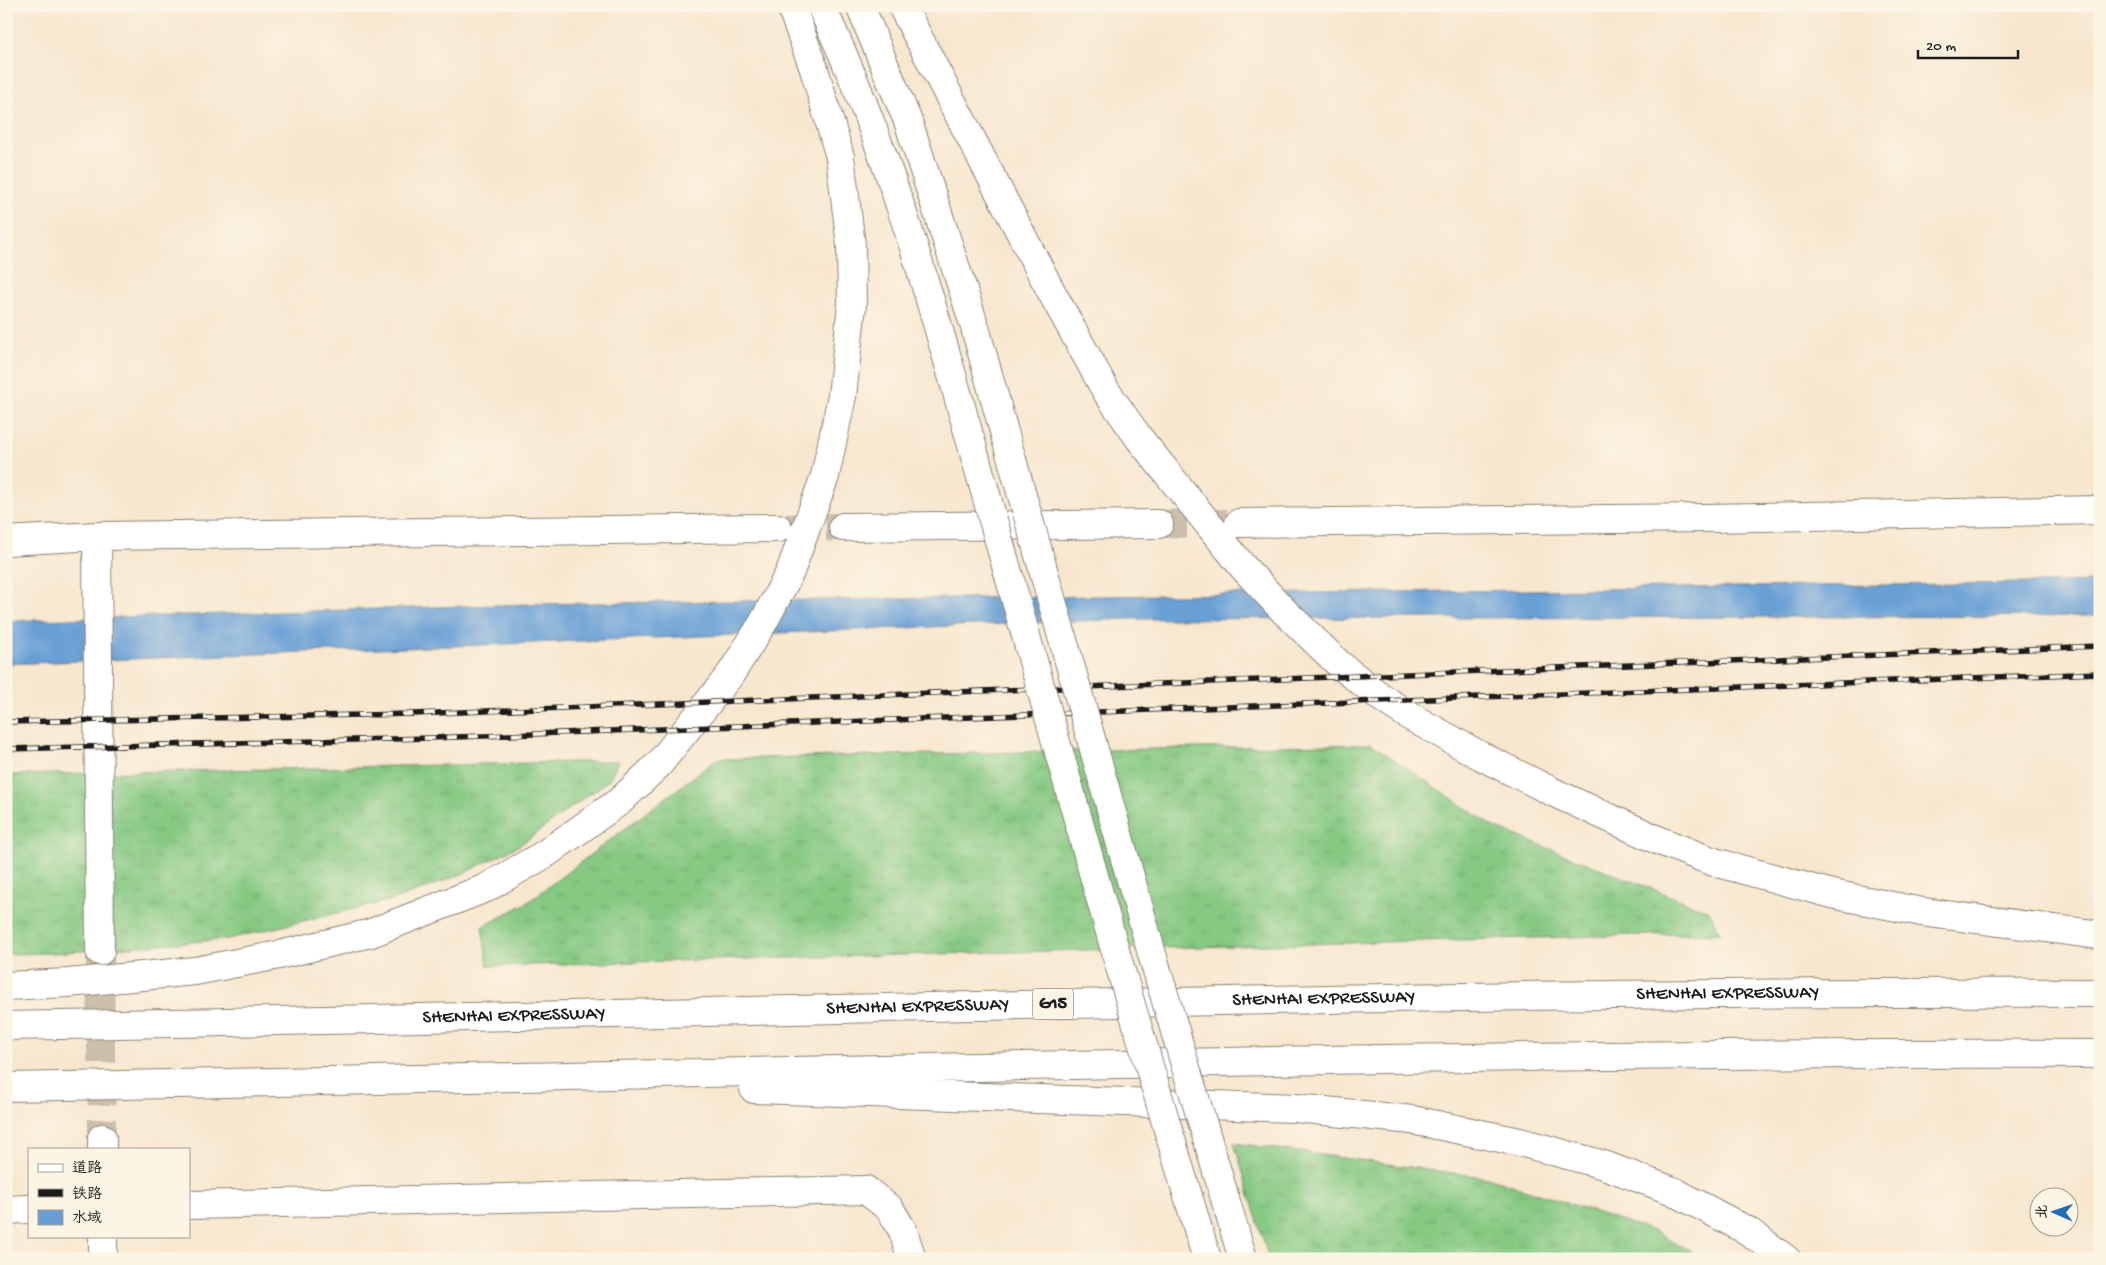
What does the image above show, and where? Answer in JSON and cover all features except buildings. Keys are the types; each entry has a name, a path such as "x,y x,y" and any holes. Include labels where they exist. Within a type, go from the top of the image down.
{"main road":[{"path":"6,986 68,983 195,971 279,955 371,933 486,888 545,854 620,800 665,757 730,675 763,623 790,572 825,476 842,396 852,305 851,244 840,157 814,69 791,6"},
{"path":"821,6 877,136 940,334 1119,964 1207,1259"},
{"path":"860,6 909,124 974,324 1152,954 1243,1259"},
{"path":"902,6 1052,293 1106,391 1158,461 1243,567 1284,611 1340,665 1382,698 1411,717 1472,751 1540,785 1660,841 1711,861 1832,894 1922,912 2100,935"},
{"path":"1239,523 1707,518 2100,510"},
{"path":"844,528 1159,524"},
{"path":"6,541 97,536 778,528"},
{"path":"97,536 100,951"},
{"name":"SHENHAI EXPRESSWAY","path":"6,1026 384,1020 1132,1002 1485,996 2100,993"},
{"path":"6,1087 488,1079 1133,1062 1554,1055 2100,1054"},
{"path":"488,1079 1296,1108 1412,1120 1520,1142 1604,1165 1673,1191 1748,1231 1786,1259"},
{"path":"190,1206 866,1190 890,1209 903,1231 912,1259"},
{"path":"6,1210 28,1209"},
{"path":"102,1238 103,1259"}],"green space":[{"path":"1371,744 1494,827 1709,911 1720,933 488,966 482,927 528,902 717,759"},
{"path":"618,761 609,780 520,845 462,874 400,898 228,939 54,953 6,954 6,775"},
{"path":"1234,1143 1490,1178 1653,1231 1706,1259 1269,1259"}],"water":[{"path":"2100,582 2100,616 1129,619 6,664 6,621 529,604"}],"tunnel":[{"path":"1159,524 1227,523"},
{"path":"784,528 843,527"},
{"path":"100,951 102,1138"}],"railway":[{"path":"6,722 413,714 2100,646"},
{"path":"6,749 431,738 2100,673"}]}
